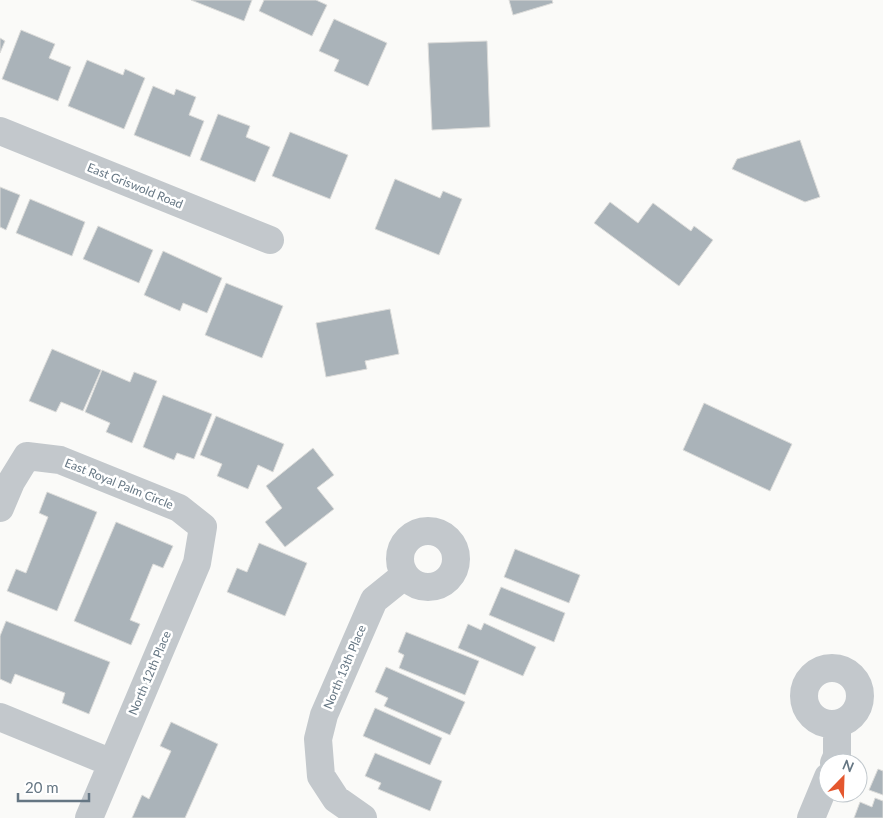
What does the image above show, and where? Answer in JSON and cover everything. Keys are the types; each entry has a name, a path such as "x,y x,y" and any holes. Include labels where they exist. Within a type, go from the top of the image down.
{"street":[{"name":"East Griswold Road","path":"0,132 270,240"},
{"name":"East Royal Palm Circle","path":"0,508 11,482 27,456 60,460 179,508 203,526"},
{"name":"North 12th Place","path":"89,818 197,563 203,526"},
{"name":"North 13th Place","path":"363,818 336,799 321,776 318,739 324,715 374,600 405,575"},
{"path":"0,717 112,763"},
{"path":"836,724 836,753"},
{"path":"811,818 818,801"}],"building":[{"path":"191,0 252,0 244,21"},
{"path":"264,0 316,0 327,5 312,36 259,11"},
{"path":"509,0 552,0 553,3 513,15"},
{"path":"334,19 387,43 368,86 334,71 339,60 319,51"},
{"path":"21,30 55,44 49,58 71,67 58,101 2,79"},
{"path":"0,38 5,41 0,53"},
{"path":"487,41 490,127 432,130 428,43"},
{"path":"87,60 123,75 125,69 145,78 124,129 68,106"},
{"path":"153,86 174,95 176,89 196,97 189,115 204,121 190,157 134,135"},
{"path":"218,114 250,126 246,137 270,147 255,182 200,160"},
{"path":"290,132 348,155 330,199 272,176"},
{"path":"800,140 820,197 805,202 732,169 737,159"},
{"path":"395,179 440,198 443,191 462,199 439,255 375,229"},
{"path":"0,187 20,195 6,230 0,227"},
{"path":"30,199 85,222 72,256 16,233"},
{"path":"610,202 638,223 653,203 691,231 694,226 713,240 679,286 594,223"},
{"path":"98,226 153,250 139,283 83,259"},
{"path":"163,251 222,278 207,313 183,303 180,311 144,295"},
{"path":"226,283 283,306 262,358 205,335"},
{"path":"390,309 399,354 365,361 367,369 326,377 316,323"},
{"path":"52,349 101,370 83,411 61,402 56,412 29,401"},
{"path":"102,370 130,382 134,372 157,381 132,443 106,432 110,423 85,412"},
{"path":"163,395 212,414 194,459 177,453 174,460 143,447"},
{"path":"704,403 792,444 770,491 683,450"},
{"path":"216,416 284,444 273,472 258,465 248,489 217,476 222,464 200,455"},
{"path":"313,448 334,475 317,488 334,509 285,547 265,522 282,508 266,486"},
{"path":"47,492 97,512 57,611 7,591 16,569 26,573 48,517 39,513"},
{"path":"116,522 173,546 163,568 153,564 130,620 140,624 131,645 74,621"},
{"path":"259,543 307,563 285,616 227,592 237,568 247,572"},
{"path":"515,549 580,575 569,603 504,577"},
{"path":"501,587 565,613 554,642 489,615"},
{"path":"6,621 110,662 89,714 62,703 65,693 15,674 11,684 0,679 0,636"},
{"path":"484,623 536,647 523,676 458,648 468,624 481,630"},
{"path":"406,632 479,661 465,695 399,668 404,655 398,652"},
{"path":"386,667 465,702 450,735 384,706 388,698 375,692"},
{"path":"375,708 442,738 430,765 363,736"},
{"path":"171,722 218,744 185,818 132,818 142,795 149,799 171,751 160,746"},
{"path":"375,753 442,781 430,811 378,789 381,783 365,776"},
{"path":"878,769 883,771 883,795 869,790"},
{"path":"875,798 883,801 883,818 854,818 860,803 872,807"}]}
